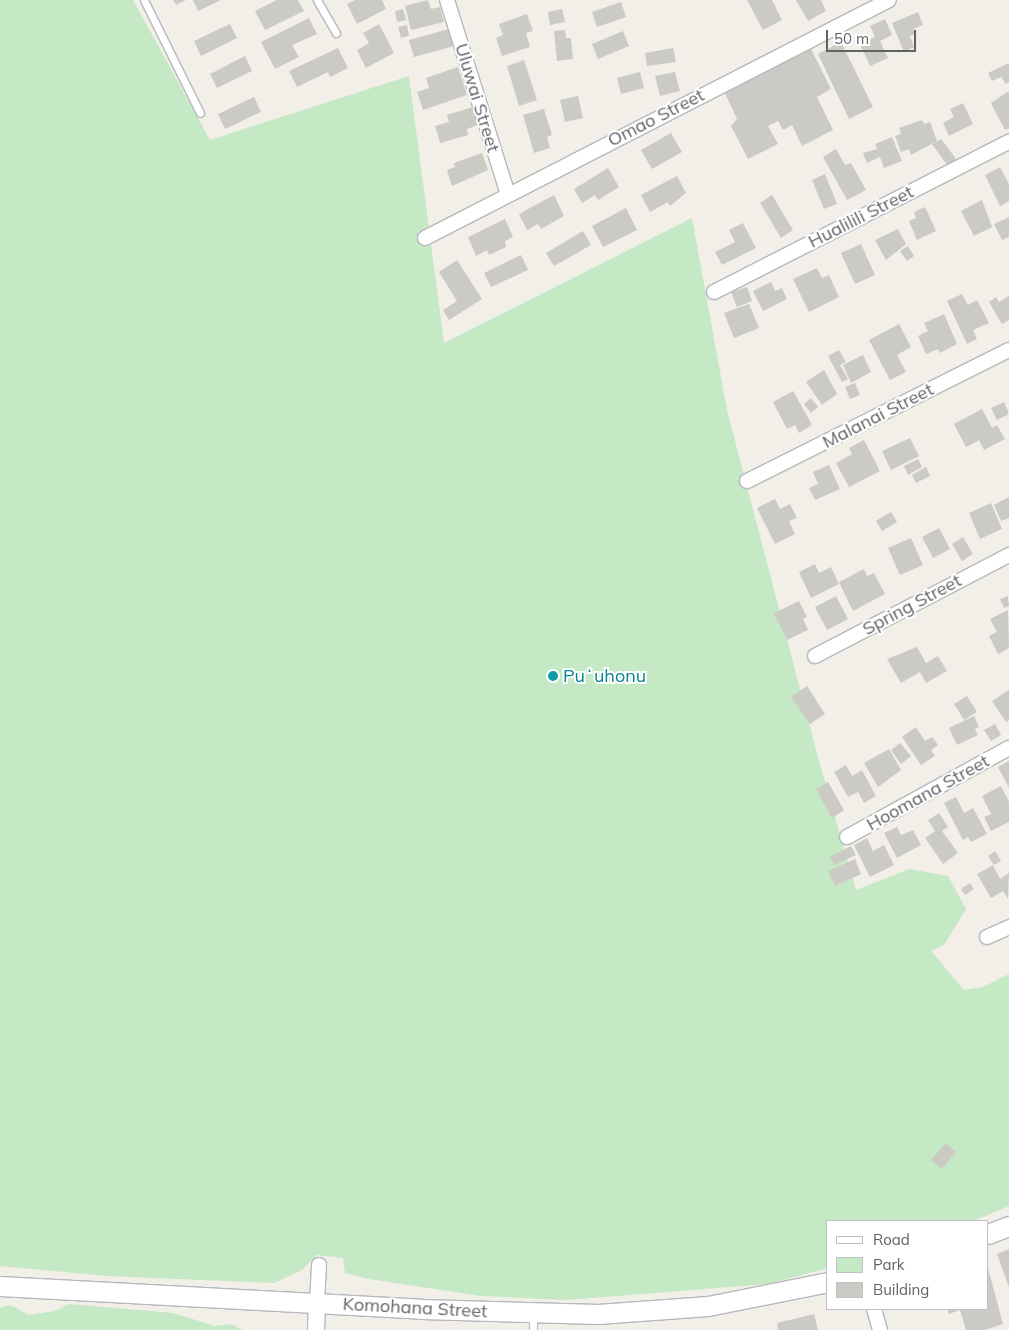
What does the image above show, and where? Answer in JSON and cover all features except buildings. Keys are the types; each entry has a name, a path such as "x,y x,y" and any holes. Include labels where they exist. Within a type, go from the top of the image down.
{"main road":[{"path":"989,1234 1009,1226"},
{"name":"Komohana Street","path":"0,1286 317,1303 533,1321 674,1310 751,1299 826,1282"}],"street":[{"name":"Uluwai Street","path":"447,0 508,195"},
{"name":"Omao Street","path":"425,238 888,0"},
{"name":"Hualilili Street","path":"714,292 1009,142"},
{"name":"Malanai Street","path":"747,482 1009,350"},
{"name":"Spring Street","path":"815,656 1009,554"},
{"name":"Hoomana Street","path":"847,837 1009,748"},
{"path":"987,937 1009,927"},
{"path":"316,1330 320,1265"},
{"path":"874,1310 880,1330"}],"lane":[{"path":"144,0 200,113"},
{"path":"317,0 336,33"}],"green space":[{"path":"0,0 133,0 210,140 409,76 444,343 692,218 727,410 817,754 856,890 909,869 948,876 966,909 944,945 931,951 964,990 983,987 1009,974 1009,1206 975,1220 826,1220 826,1269 768,1284 567,1300 481,1296 369,1279 345,1273 343,1258 317,1255 302,1270 274,1283 107,1276 0,1266"},
{"path":"69,1304 173,1313 215,1326 231,1324 243,1330 0,1330 0,1308 10,1305 29,1315 55,1311"}],"place":[{"name":"Puʻuhonu","path":"553,676"}]}
